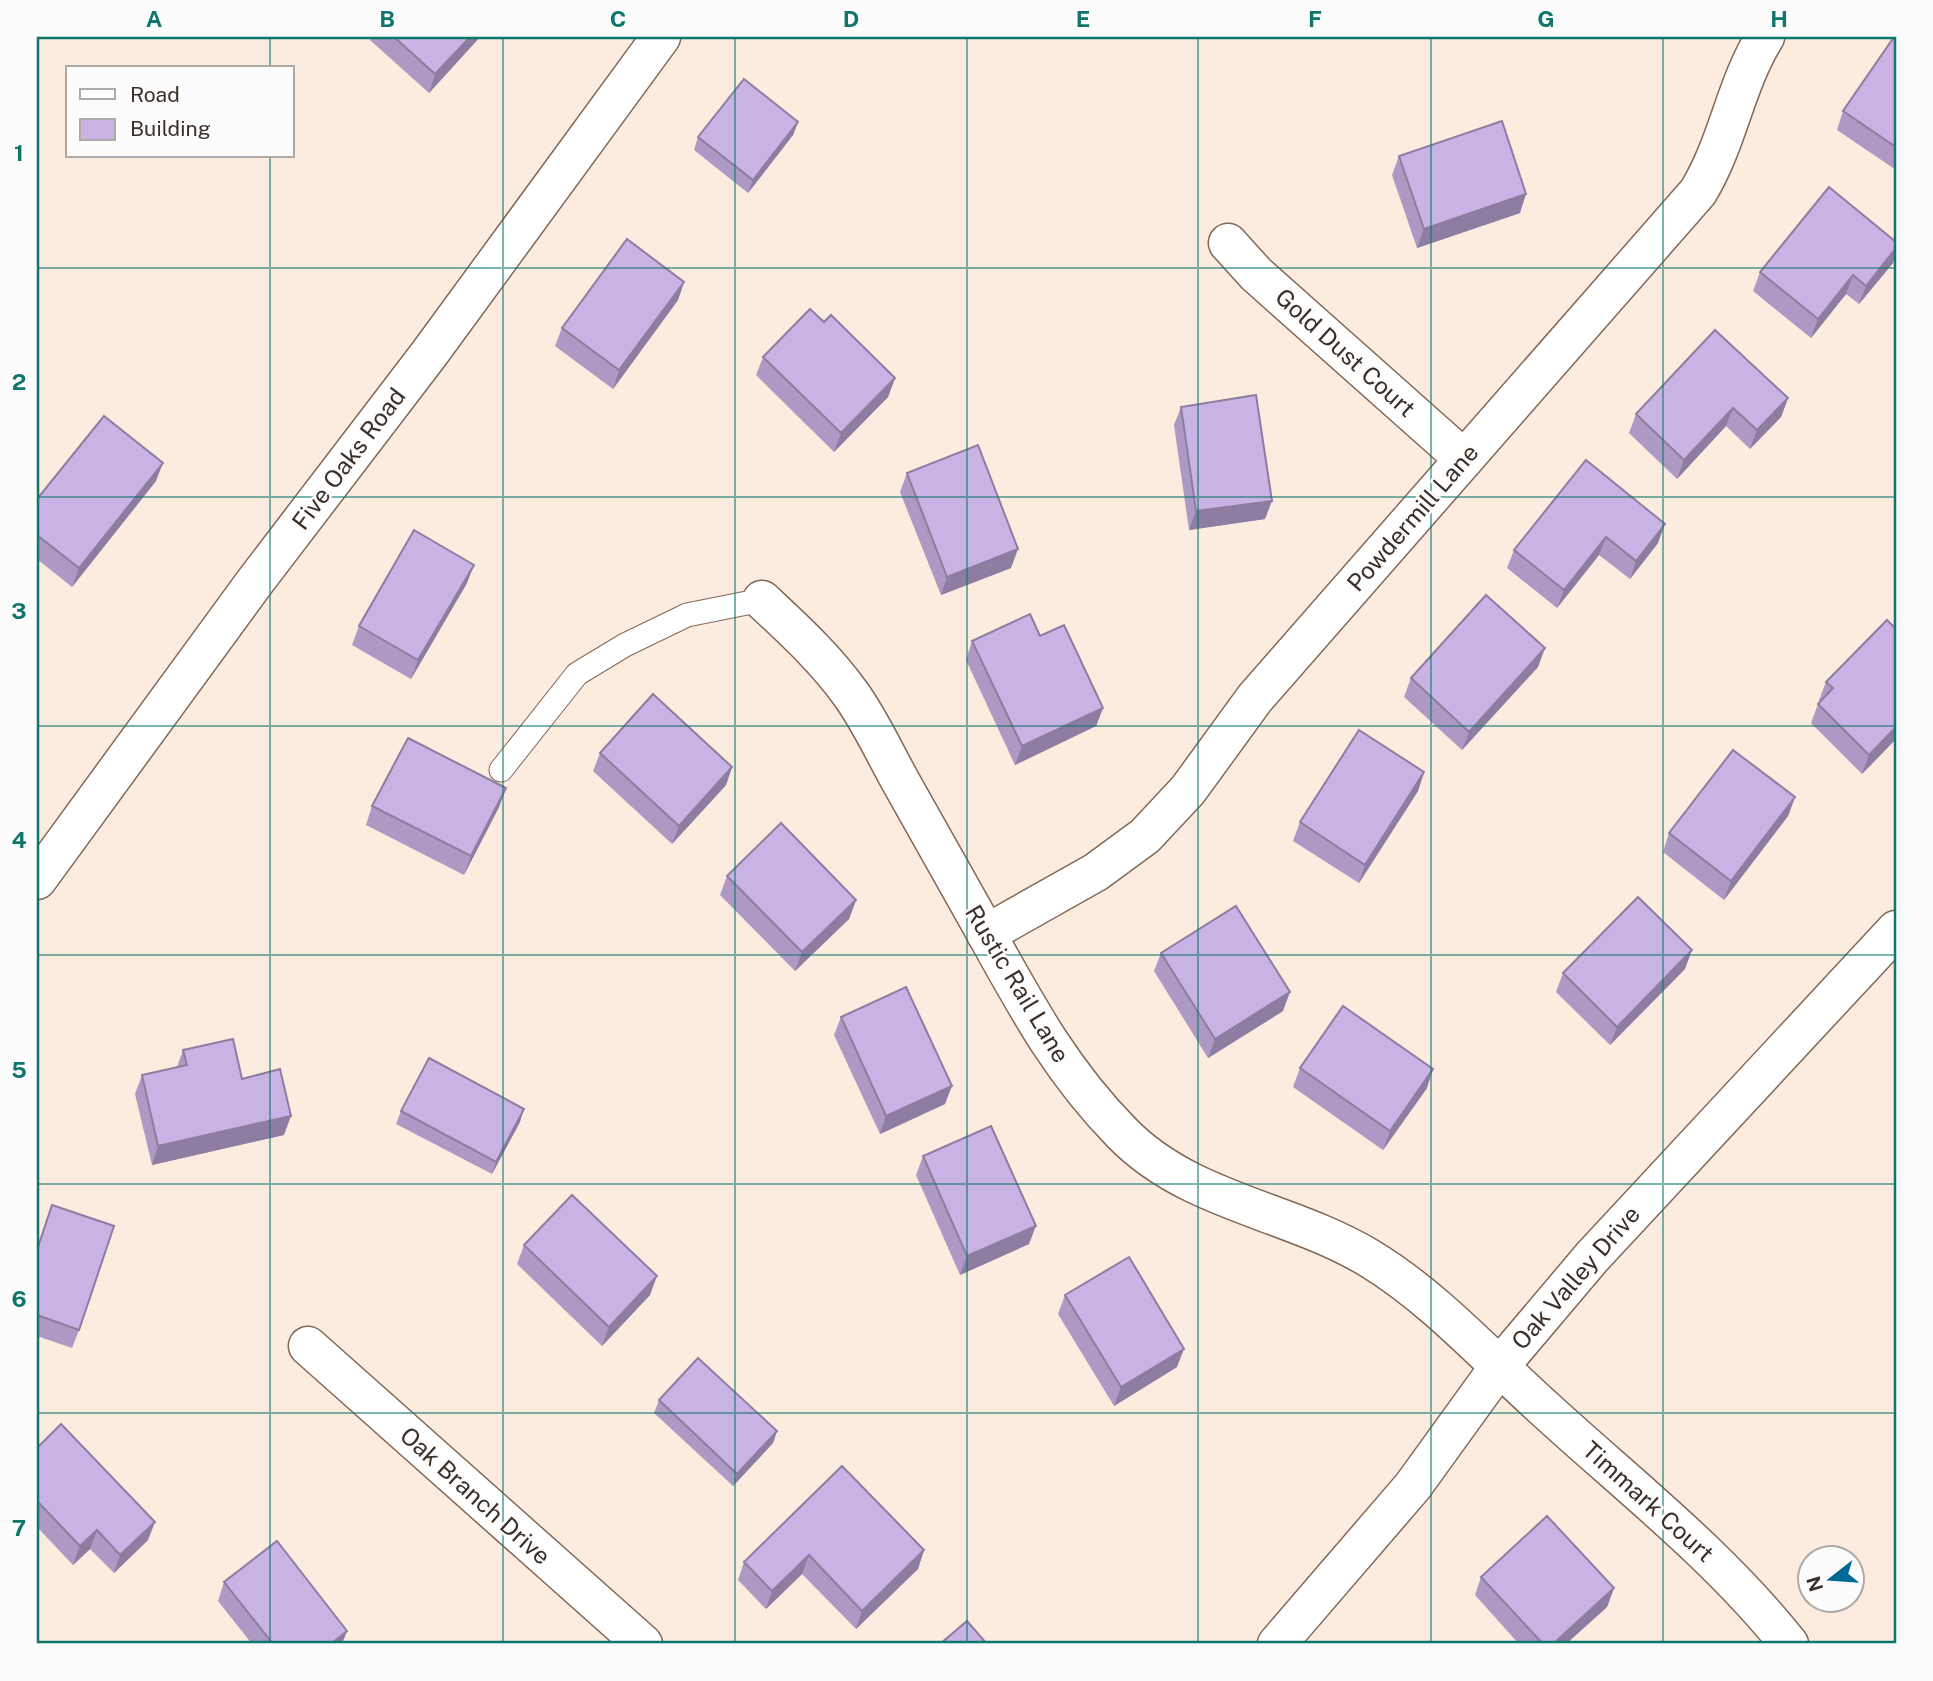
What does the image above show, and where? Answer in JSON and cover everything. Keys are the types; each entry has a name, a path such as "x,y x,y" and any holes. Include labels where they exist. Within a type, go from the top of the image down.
{"street":[{"name":"Five Oaks Road","path":"37,880 246,594 429,354 661,37"},
{"name":"Powdermill Lane","path":"986,934 1096,872 1145,836 1188,790 1255,698 1698,192 1717,158 1752,58 1765,37"},
{"name":"Gold Dust Court","path":"1228,243 1256,274 1464,460"},
{"name":"Rustic Rail Lane","path":"762,600 804,640 851,693 1042,1034 1081,1087 1125,1136 1163,1167 1203,1190 1314,1231 1367,1257 1423,1295 1499,1367"},
{"name":"Oak Valley Drive","path":"1277,1644 1413,1486 1499,1367 1693,1145 1896,930"},
{"name":"Oak Branch Drive","path":"308,1346 643,1644"},
{"name":"Timmark Court","path":"1499,1367 1674,1522 1752,1598 1789,1644"}],"lane":[{"path":"501,770 577,674 625,645 687,615 762,600"}],"building":[{"path":"394,37 470,37 435,74"},
{"path":"1896,37 1896,147 1843,111"},
{"path":"744,79 798,122 753,180 698,137"},
{"path":"1502,121 1526,194 1424,229 1399,156"},
{"path":"1829,187 1896,242 1896,248 1866,286 1853,275 1818,319 1760,272"},
{"path":"627,239 684,282 619,370 562,328"},
{"path":"810,309 824,322 831,315 895,378 841,433 763,357"},
{"path":"1715,330 1788,398 1757,430 1733,408 1684,460 1636,414"},
{"path":"1256,395 1272,501 1196,511 1181,407"},
{"path":"104,416 163,463 79,568 37,535 37,499"},
{"path":"978,445 1018,549 947,577 907,473"},
{"path":"1586,460 1665,524 1636,561 1606,537 1564,590 1514,550"},
{"path":"414,530 474,565 418,660 359,626"},
{"path":"1486,595 1545,648 1469,732 1411,678"},
{"path":"1030,614 1040,636 1064,625 1103,708 1022,746 972,641"},
{"path":"1887,620 1896,629 1896,727 1869,755 1818,704 1833,688 1826,682"},
{"path":"653,694 732,767 679,826 600,753"},
{"path":"1359,730 1424,772 1365,865 1300,822"},
{"path":"408,738 506,788 471,856 372,806"},
{"path":"1733,750 1795,797 1731,881 1669,833"},
{"path":"781,823 856,900 802,952 727,876"},
{"path":"1638,897 1692,950 1617,1027 1563,973"},
{"path":"1236,906 1290,992 1215,1039 1161,953"},
{"path":"906,987 952,1086 886,1116 841,1017"},
{"path":"1343,1006 1433,1069 1390,1131 1300,1068"},
{"path":"233,1039 242,1079 280,1069 291,1116 158,1146 142,1075 187,1065 183,1050"},
{"path":"429,1058 524,1109 496,1162 401,1111"},
{"path":"991,1126 1036,1226 967,1256 923,1156"},
{"path":"572,1195 657,1276 609,1327 524,1245"},
{"path":"52,1205 114,1226 79,1330 37,1315 37,1250"},
{"path":"1129,1257 1184,1349 1121,1387 1065,1295"},
{"path":"698,1358 777,1431 737,1474 659,1400"},
{"path":"61,1424 155,1522 120,1555 97,1530 80,1546 37,1501 37,1448"},
{"path":"842,1466 924,1550 862,1611 809,1555 772,1591 744,1562"},
{"path":"1547,1516 1614,1588 1553,1644 1543,1644 1481,1577"},
{"path":"277,1541 347,1631 331,1644 273,1644 224,1582"},
{"path":"967,1621 987,1644 940,1644"}]}
